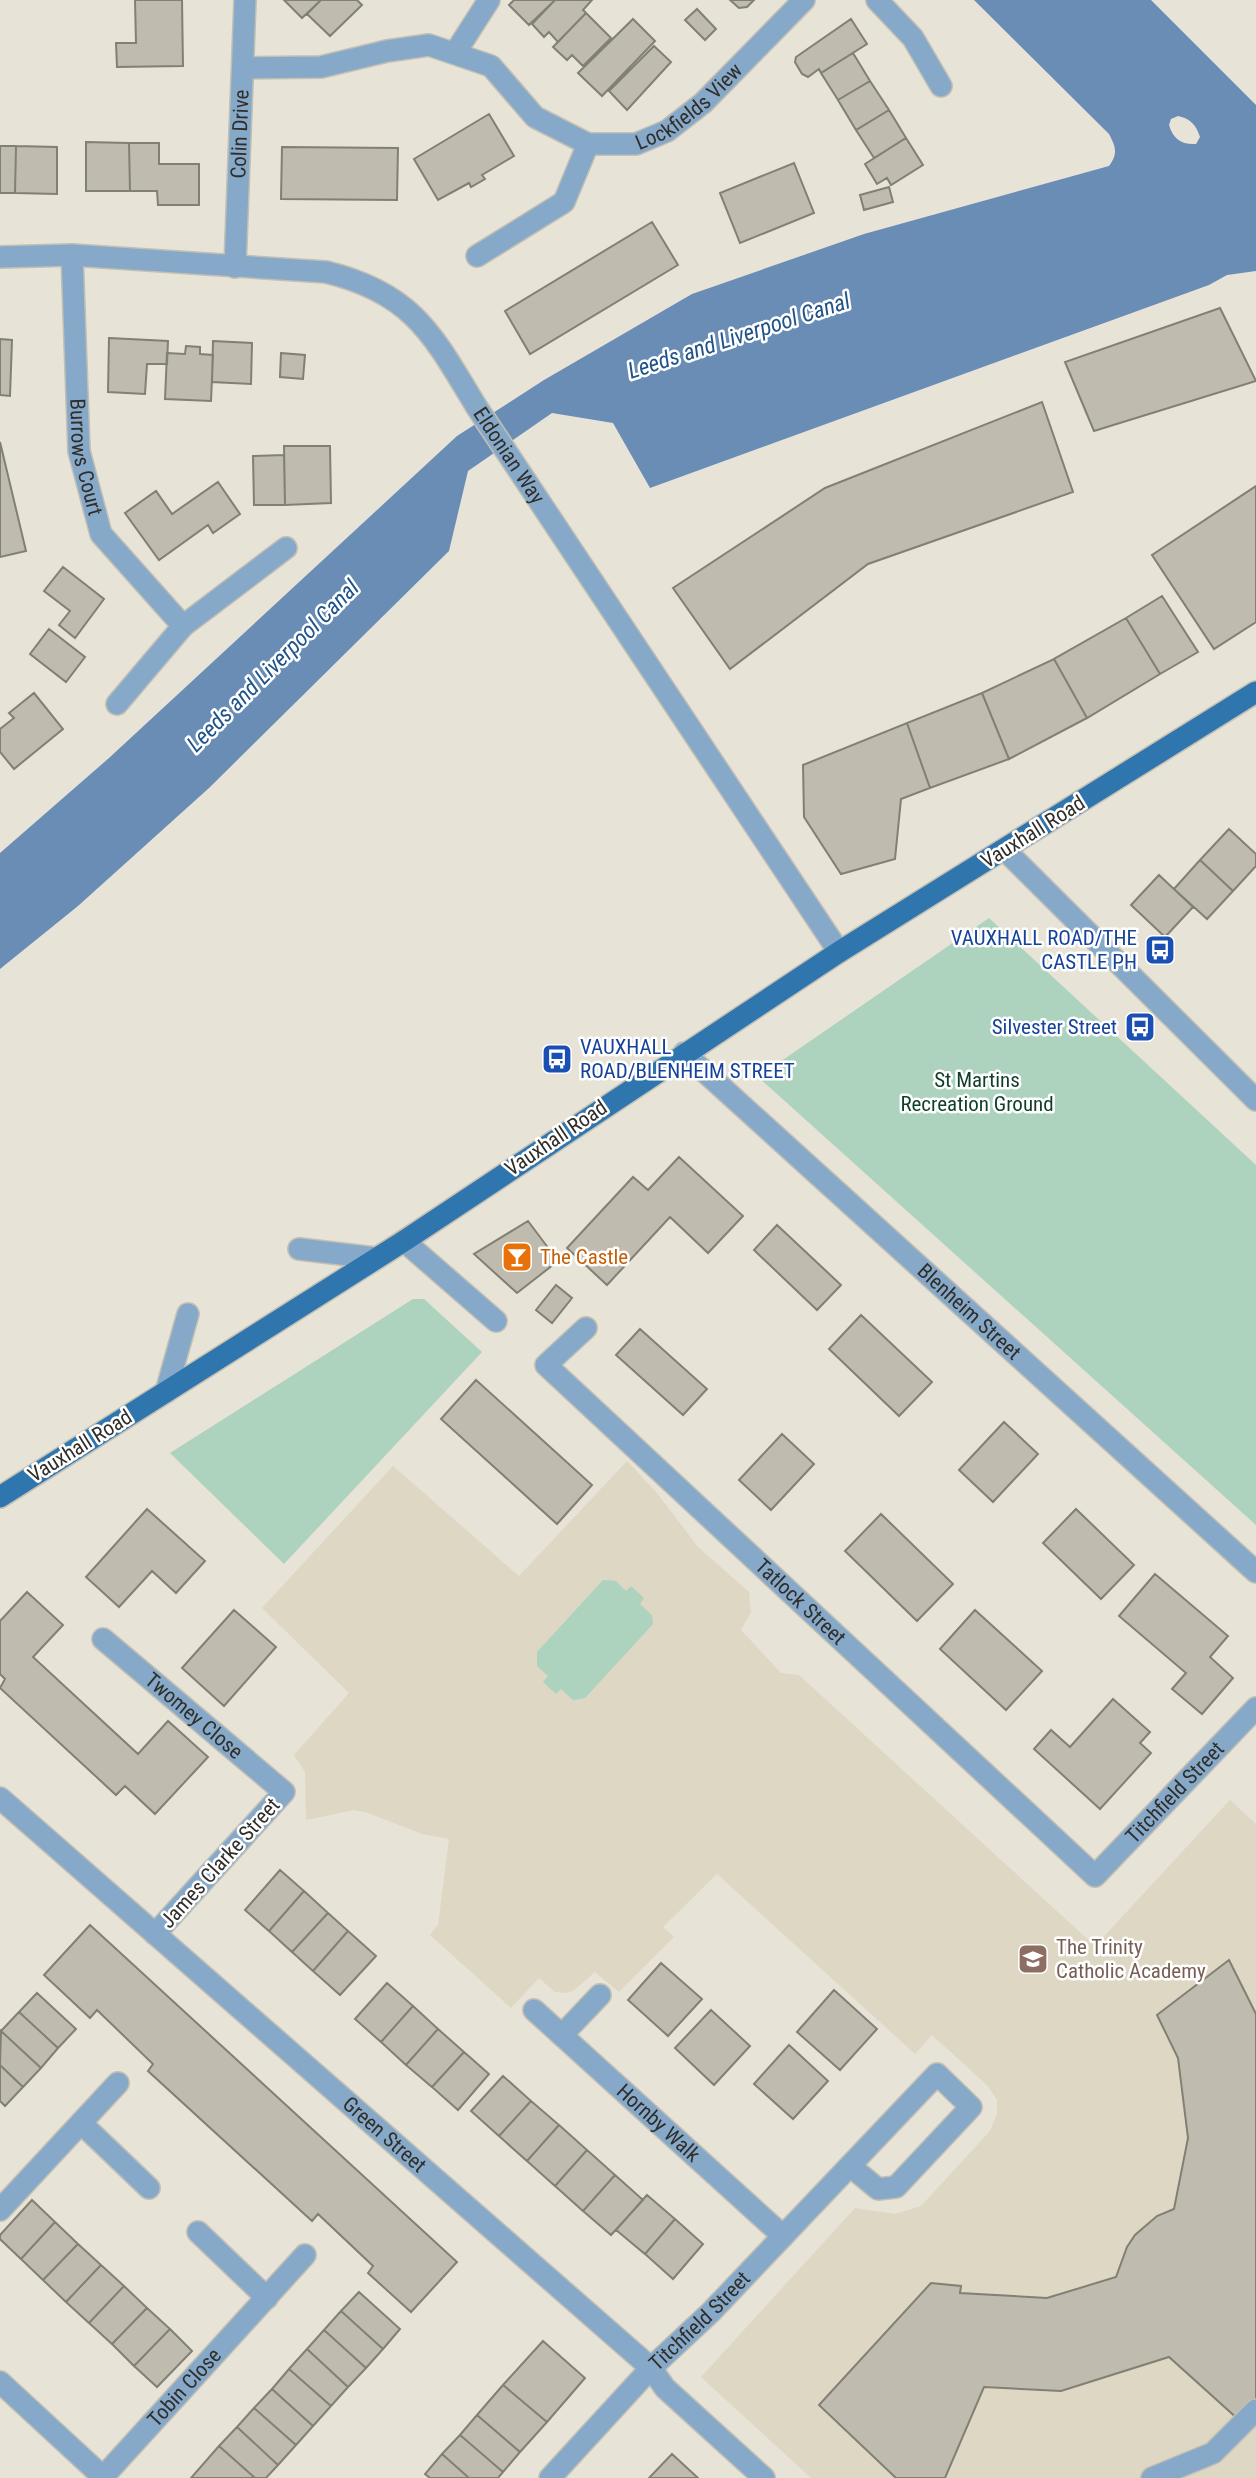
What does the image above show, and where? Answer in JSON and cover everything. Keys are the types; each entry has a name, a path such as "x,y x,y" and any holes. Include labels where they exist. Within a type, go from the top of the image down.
{"main road":[{"name":"Vauxhall Road","path":"0,1497 404,1241 839,952 1255,695"}],"street":[{"name":"Colin Drive","path":"235,267 245,0"},
{"path":"456,53 489,0"},
{"name":"Lockfields View","path":"243,68 321,67 387,51 429,45 491,65 535,117 588,144 636,144 667,131 703,103 804,0"},
{"path":"877,0 913,38 941,86"},
{"path":"477,256 564,202 588,144"},
{"name":"Eldonian Way","path":"0,257 72,255 326,272 353,279 411,311 433,335 476,406 839,952"},
{"name":"Burrows Court","path":"72,255 79,451 101,534 183,626"},
{"path":"117,704 183,626 286,548"},
{"path":"1004,850 1256,1100"},
{"name":"Blenheim Street","path":"684,1053 1256,1572"},
{"path":"404,1241 496,1321"},
{"path":"299,1248 375,1258"},
{"path":"166,1392 188,1314"},
{"name":"Tatlock Street","path":"586,1328 546,1365 1095,1875"},
{"name":"Twomey Close","path":"103,1639 284,1791"},
{"name":"Titchfield Street","path":"1095,1875 1256,1707"},
{"name":"James Clarke Street","path":"155,1934 284,1791"},
{"name":"Green Street","path":"0,1798 651,2368 665,2388 764,2478"},
{"path":"562,2035 600,1994"},
{"name":"Hornby Walk","path":"534,2010 783,2236"},
{"name":"Titchfield Street","path":"550,2478 651,2368 711,2312 937,2074 971,2107 896,2188 878,2189 850,2166"},
{"path":"0,2210 118,2083"},
{"path":"81,2123 149,2188"},
{"path":"198,2232 267,2298"},
{"name":"Tobin Close","path":"103,2478 305,2255"},
{"path":"0,2382 103,2478"},
{"path":"1152,2478 1213,2453 1256,2410"}],"shaded area":[{"name":"The Trinity Catholic Academy","path":"627,1461 657,1493 698,1547 749,1592 751,1612 741,1630 781,1673 799,1675 1095,1946 1230,1800 1256,1824 1256,2478 811,2478 701,2377 855,2208 895,2214 921,2206 990,2131 997,2114 997,2100 988,2086 932,2035 915,2054 717,1874 663,1927 674,1937 619,1992 595,1972 573,1991 565,1993 555,1992 539,1978 511,2008 430,1935 438,1925 449,1839 422,1834 354,1810 306,1820 305,1772 294,1755 349,1693 262,1608 393,1466 519,1576"}],"green space":[{"name":"St Martins Recreation Ground","path":"989,918 1256,1165 1256,1525 758,1077"},
{"path":"413,1299 424,1299 482,1352 284,1564 170,1453"},
{"path":"603,1580 616,1581 626,1591 631,1586 644,1598 640,1604 652,1615 653,1624 585,1698 573,1700 561,1689 556,1694 543,1682 548,1676 537,1666 537,1652"}],"water":[{"name":"Leeds and Liverpool Canal","path":"974,0 1151,0 1256,105 1256,271 1227,275 1209,285 650,488 613,423 552,413 468,471 449,551 209,788 78,906 0,969 0,853 109,758 457,436 544,380 692,294 864,234 1109,166 1115,150 1109,134","holes":["1183,117 1197,129 1200,137 1196,144 1179,140 1171,130 1171,119"]}],"building":[{"path":"135,0 182,0 183,66 117,67 116,43 136,43"},
{"path":"284,0 321,0 302,18"},
{"path":"321,0 357,0 362,5 330,36 307,14"},
{"path":"514,0 555,0 529,25 509,5"},
{"path":"555,0 592,0 583,10 586,13 558,42 549,32 544,37 532,24"},
{"path":"730,0 754,0 747,7 739,8"},
{"path":"697,9 716,29 705,40 685,20"},
{"path":"586,13 611,38 583,66 572,55 567,60 553,47"},
{"path":"633,19 655,41 602,96 578,73"},
{"path":"851,19 867,44 821,73 819,69 808,77 802,74 795,62 796,57"},
{"path":"654,46 671,62 627,110 609,91"},
{"path":"853,53 870,81 838,100 821,73"},
{"path":"870,81 889,110 856,130 838,100"},
{"path":"889,110 906,138 874,158 856,130"},
{"path":"489,114 514,156 482,175 485,179 471,187 469,183 438,200 414,159"},
{"path":"906,138 923,165 891,185 887,178 877,184 865,164"},
{"path":"86,142 129,143 130,191 86,191"},
{"path":"129,143 159,143 159,164 199,164 199,205 158,205 157,191 130,191"},
{"path":"0,146 16,146 15,193 0,193"},
{"path":"16,146 57,147 57,194 15,193"},
{"path":"282,147 398,148 397,200 281,199"},
{"path":"794,163 814,213 740,243 720,193"},
{"path":"889,187 893,202 864,210 860,195"},
{"path":"652,222 678,265 530,354 505,311"},
{"path":"1220,308 1256,381 1094,431 1065,362"},
{"path":"109,338 168,341 167,364 147,364 145,394 108,392"},
{"path":"0,339 12,340 10,396 0,395"},
{"path":"213,341 252,343 251,384 212,382"},
{"path":"186,346 200,347 200,354 213,355 211,401 165,399 167,353 185,354"},
{"path":"281,353 305,355 303,379 280,377"},
{"path":"1042,402 1073,492 868,564 730,669 673,588 825,488"},
{"path":"0,442 26,551 0,557"},
{"path":"284,446 330,446 331,503 285,505"},
{"path":"284,455 285,505 254,505 253,456"},
{"path":"218,482 240,514 213,533 208,525 159,560 125,513 156,491 172,514"},
{"path":"1256,486 1256,622 1214,649 1152,555"},
{"path":"63,567 104,599 75,638 59,625 70,611 44,591"},
{"path":"1162,596 1198,652 1160,674 1126,618"},
{"path":"1126,618 1160,674 1087,718 1054,659"},
{"path":"49,629 85,657 66,682 30,654"},
{"path":"1054,659 1087,718 1009,759 982,693"},
{"path":"34,693 63,729 14,769 0,752 0,729 14,718 9,713"},
{"path":"982,693 1009,759 930,788 907,723"},
{"path":"907,723 930,788 901,799 895,859 841,874 804,817 803,765"},
{"path":"1229,829 1256,854 1256,866 1233,891 1200,860"},
{"path":"1200,860 1233,891 1207,919 1174,889"},
{"path":"1159,875 1193,907 1165,937 1131,905"},
{"path":"679,1157 743,1216 708,1253 670,1217 607,1285 567,1248 633,1177 648,1190"},
{"name":"The Castle","path":"528,1221 558,1261 517,1293 474,1254"},
{"path":"777,1225 841,1285 817,1310 754,1250"},
{"path":"556,1285 572,1298 552,1323 536,1310"},
{"path":"861,1315 932,1382 899,1416 829,1349"},
{"path":"640,1329 707,1389 683,1415 616,1355"},
{"path":"476,1380 592,1485 557,1524 441,1419"},
{"path":"1004,1422 1038,1454 993,1502 959,1470"},
{"path":"782,1434 814,1464 771,1510 739,1480"},
{"path":"147,1509 205,1561 176,1593 152,1571 119,1607 86,1577"},
{"path":"1076,1509 1134,1565 1101,1599 1043,1543"},
{"path":"881,1514 953,1584 917,1621 845,1551"},
{"path":"1155,1574 1228,1636 1210,1657 1233,1678 1202,1714 1172,1689 1186,1673 1119,1616"},
{"path":"27,1592 63,1625 33,1657 138,1754 168,1721 208,1757 155,1814 125,1786 116,1795 0,1688 5,1679 0,1674 0,1621"},
{"path":"234,1610 276,1647 224,1706 182,1668"},
{"path":"975,1610 1042,1671 1006,1710 940,1649"},
{"path":"1113,1699 1150,1732 1140,1743 1151,1753 1100,1809 1034,1749 1051,1730 1070,1747"},
{"path":"280,1870 304,1891 269,1931 245,1910"},
{"path":"304,1891 328,1913 292,1952 269,1931"},
{"path":"328,1913 348,1931 313,1971 292,1952"},
{"path":"90,1925 457,2262 411,2312 368,2273 373,2266 318,2214 312,2221 148,2071 153,2064 97,2010 90,2018 44,1975"},
{"path":"348,1931 376,1956 340,1995 313,1971"},
{"path":"1229,1960 1256,2014 1256,2401 1239,2420 1169,2357 1061,2391 984,2387 945,2478 896,2478 819,2405 931,2283 961,2286 960,2293 1047,2298 1116,2277 1127,2247 1135,2235 1157,2216 1174,2209 1188,2138 1178,2058 1157,2015"},
{"path":"661,1963 702,1999 668,2036 628,2000"},
{"path":"387,1983 413,2006 381,2042 355,2019"},
{"path":"834,1990 877,2029 840,2070 797,2032"},
{"path":"37,1993 76,2029 58,2048 19,2012"},
{"path":"413,2006 438,2029 406,2065 381,2042"},
{"path":"711,2010 750,2046 714,2085 675,2048"},
{"path":"19,2012 58,2048 41,2068 1,2031"},
{"path":"438,2029 464,2052 432,2087 406,2065"},
{"path":"1,2031 41,2068 23,2087 0,2065"},
{"path":"789,2045 828,2081 793,2119 754,2084"},
{"path":"464,2052 489,2074 458,2110 432,2087"},
{"path":"0,2065 23,2087 5,2106 0,2101"},
{"path":"503,2076 531,2101 499,2136 471,2111"},
{"path":"531,2101 559,2125 527,2161 499,2136"},
{"path":"559,2125 587,2150 555,2186 527,2161"},
{"path":"587,2150 615,2175 583,2211 555,2186"},
{"path":"615,2175 643,2200 611,2235 583,2211"},
{"path":"647,2195 675,2219 645,2254 616,2230"},
{"path":"32,2200 55,2222 21,2259 0,2239 0,2235"},
{"path":"675,2219 703,2244 673,2279 645,2254"},
{"path":"55,2222 78,2244 43,2280 21,2259"},
{"path":"78,2244 101,2265 66,2302 43,2280"},
{"path":"101,2265 124,2286 89,2323 66,2302"},
{"path":"124,2286 147,2308 112,2344 89,2323"},
{"path":"359,2292 400,2329 383,2349 341,2311"},
{"path":"147,2308 170,2329 134,2366 112,2344"},
{"path":"341,2311 383,2349 366,2368 324,2330"},
{"path":"170,2329 192,2351 157,2387 134,2366"},
{"path":"324,2330 366,2368 348,2387 307,2349"},
{"path":"543,2341 585,2378 547,2422 503,2385"},
{"path":"307,2349 348,2387 331,2406 289,2369"},
{"path":"289,2369 331,2406 313,2426 272,2389"},
{"path":"503,2385 547,2422 520,2452 477,2415"},
{"path":"272,2389 313,2426 296,2445 254,2408"},
{"path":"254,2408 296,2445 278,2465 237,2427"},
{"path":"477,2415 520,2452 503,2472 460,2435"},
{"path":"237,2427 278,2465 266,2478 255,2478 219,2446"},
{"path":"460,2435 503,2472 498,2478 469,2478 442,2454"},
{"path":"219,2446 255,2478 191,2478"},
{"path":"442,2454 469,2478 430,2478 425,2474"},
{"path":"672,2454 698,2478 649,2478"}],"place":[{"name":"VAUXHALL ROAD/THE CASTLE PH","path":"1160,950"},
{"name":"Silvester Street","path":"1140,1027"},
{"name":"VAUXHALL ROAD/BLENHEIM STREET","path":"557,1059"},
{"name":"The Castle","path":"517,1257"},
{"name":"The Trinity Catholic Academy","path":"1033,1959"}]}
